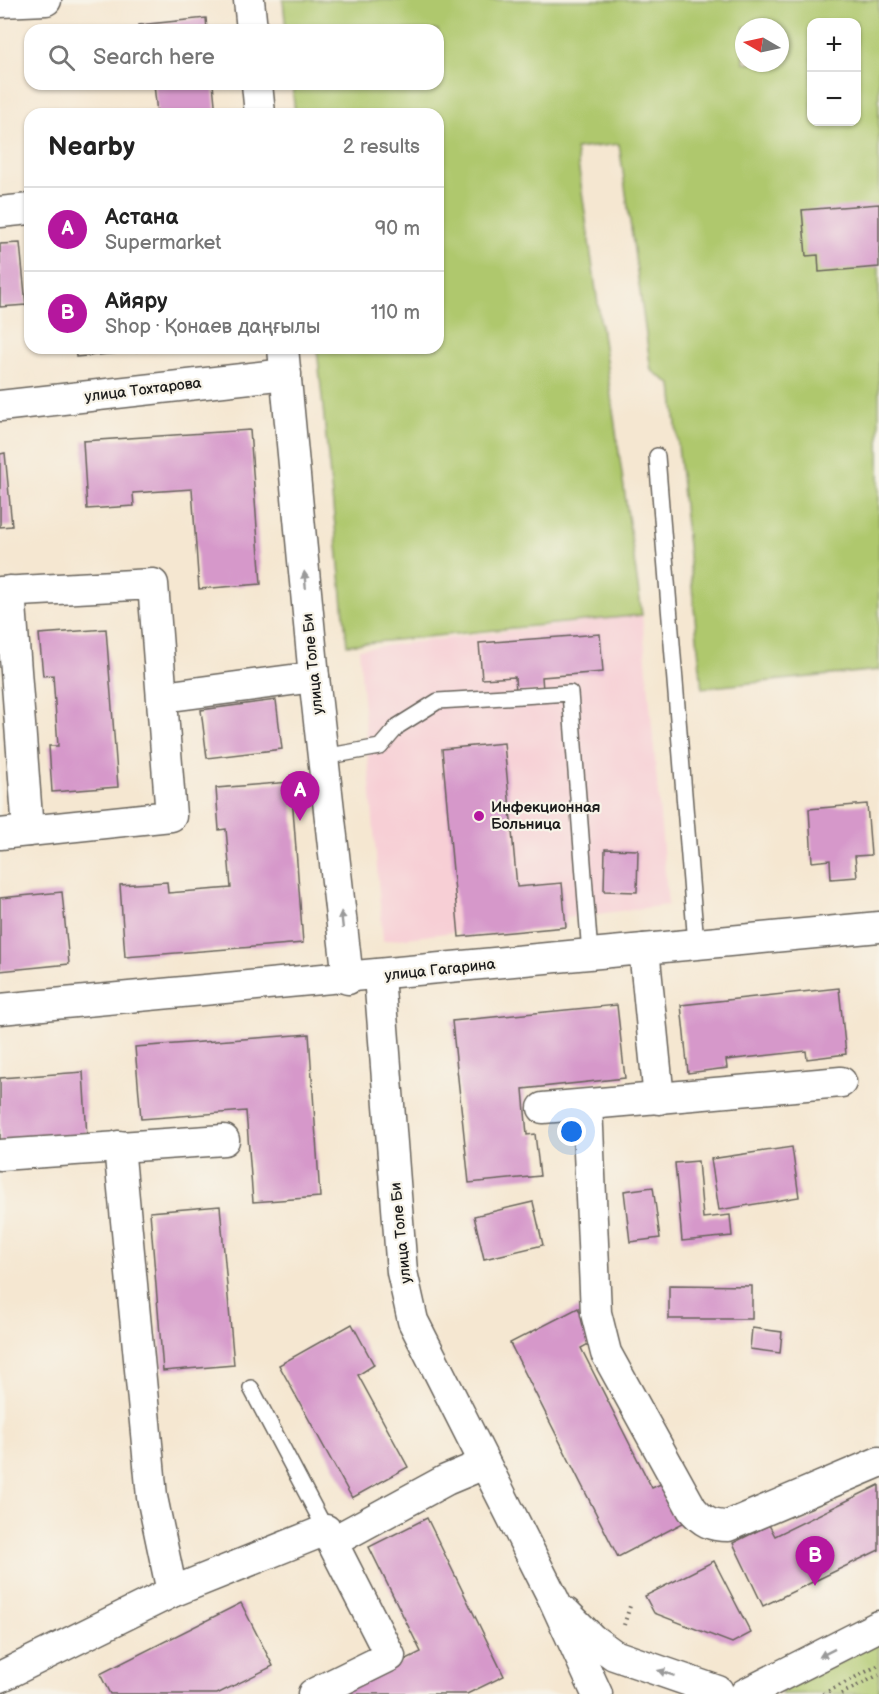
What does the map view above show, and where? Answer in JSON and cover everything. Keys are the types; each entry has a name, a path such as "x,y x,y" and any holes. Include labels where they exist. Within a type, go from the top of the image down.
{"street":[{"path":"0,2 46,0"},
{"path":"249,0 251,24"},
{"path":"258,90 259,108"},
{"path":"0,212 24,210"},
{"name":"улица Тохтарова","path":"0,406 285,361"},
{"name":"улица Толе Би","path":"285,361 314,677 348,979"},
{"path":"153,584 163,697 171,816 14,832 5,592 153,584"},
{"path":"163,697 314,677"},
{"name":"улица Гагарина","path":"0,1010 348,979 879,927"},
{"path":"644,949 658,1099"},
{"name":"улица Толе Би","path":"379,976 402,1272 413,1321 554,1600 597,1694"},
{"path":"543,1108 841,1082"},
{"path":"587,1105 596,1313 603,1343 606,1353 692,1509 702,1520 713,1526 728,1526 879,1462"},
{"path":"0,1155 224,1140"},
{"path":"119,1146 152,1497 172,1592"},
{"path":"0,1677 172,1592 329,1536 484,1464"},
{"path":"313,1694 390,1656 329,1536"},
{"name":"улица Толе Би","path":"554,1600 592,1639 614,1655 728,1693"},
{"path":"728,1693 879,1626"}],"lane":[{"path":"657,456 696,944"},
{"path":"324,757 380,747 398,726 438,701 570,693 590,954"},
{"path":"251,1388 329,1536"}],"path":[{"path":"823,1694 879,1665"},
{"path":"841,1694 879,1675"}],"shaded area":[{"path":"642,615 668,905 383,941 359,649"}],"green space":[{"path":"283,0 879,0 879,670 702,688 672,385 651,370 619,144 576,149 642,615 347,645 318,354 444,354 444,108 294,108 293,90 444,90 444,24 285,24"},
{"path":"879,1632 879,1694 781,1694 786,1679"}],"building":[{"path":"206,18 206,24 149,24"},
{"path":"155,90 214,90 215,108 156,108"},
{"path":"879,204 879,267 819,272 818,255 806,256 802,210"},
{"path":"20,243 24,305 0,307 0,244"},
{"path":"76,354 109,354 76,357"},
{"path":"250,430 261,584 199,589 192,489 133,493 134,506 87,509 83,441"},
{"path":"5,453 12,526 0,527 0,454"},
{"path":"106,629 118,787 52,792 49,746 58,746 53,675 43,676 39,634"},
{"path":"600,634 603,672 542,677 543,690 516,692 515,677 482,679 479,643"},
{"path":"276,700 282,749 207,758 201,710"},
{"name":"Инфекционная Больница","path":"504,743 517,887 562,883 566,927 459,937 442,749"},
{"path":"291,782 303,943 125,957 120,885 167,882 168,893 231,888 226,829 219,830 216,788"},
{"path":"867,804 871,855 855,856 857,877 831,879 830,860 812,862 809,809"},
{"path":"605,849 638,850 637,892 604,891"},
{"path":"62,892 69,964 0,971 0,898"},
{"path":"839,988 846,1054 807,1059 806,1051 726,1060 727,1068 688,1073 681,1005"},
{"path":"617,1005 625,1078 523,1089 527,1135 535,1134 540,1176 469,1183 452,1021"},
{"path":"309,1034 320,1197 253,1202 246,1111 141,1119 135,1047"},
{"path":"83,1072 87,1137 0,1143 0,1078"},
{"path":"792,1147 799,1197 719,1210 711,1159"},
{"path":"698,1161 703,1218 730,1215 732,1236 682,1241 675,1163"},
{"path":"653,1187 660,1238 630,1242 624,1191"},
{"path":"533,1202 543,1245 484,1259 474,1216"},
{"path":"220,1206 234,1365 163,1371 150,1212"},
{"path":"669,1285 752,1286 752,1319 669,1319"},
{"path":"578,1308 594,1341 581,1348 652,1488 663,1483 683,1523 618,1557 510,1343"},
{"path":"352,1324 374,1365 358,1375 408,1467 352,1498 279,1365"},
{"path":"752,1328 782,1332 780,1353 750,1349"},
{"path":"879,1485 879,1550 763,1606 733,1543 769,1525 775,1536"},
{"path":"427,1518 504,1676 467,1694 336,1694 421,1652 369,1547"},
{"path":"714,1561 751,1633 732,1643 654,1613 645,1596"},
{"path":"241,1603 273,1666 217,1694 110,1694 100,1674"}],"place":[{"name":"Инфекционная Больница","path":"479,816"},
{"name":"Астана","path":"300,821"},
{"name":"Айяру","path":"815,1586"}]}
